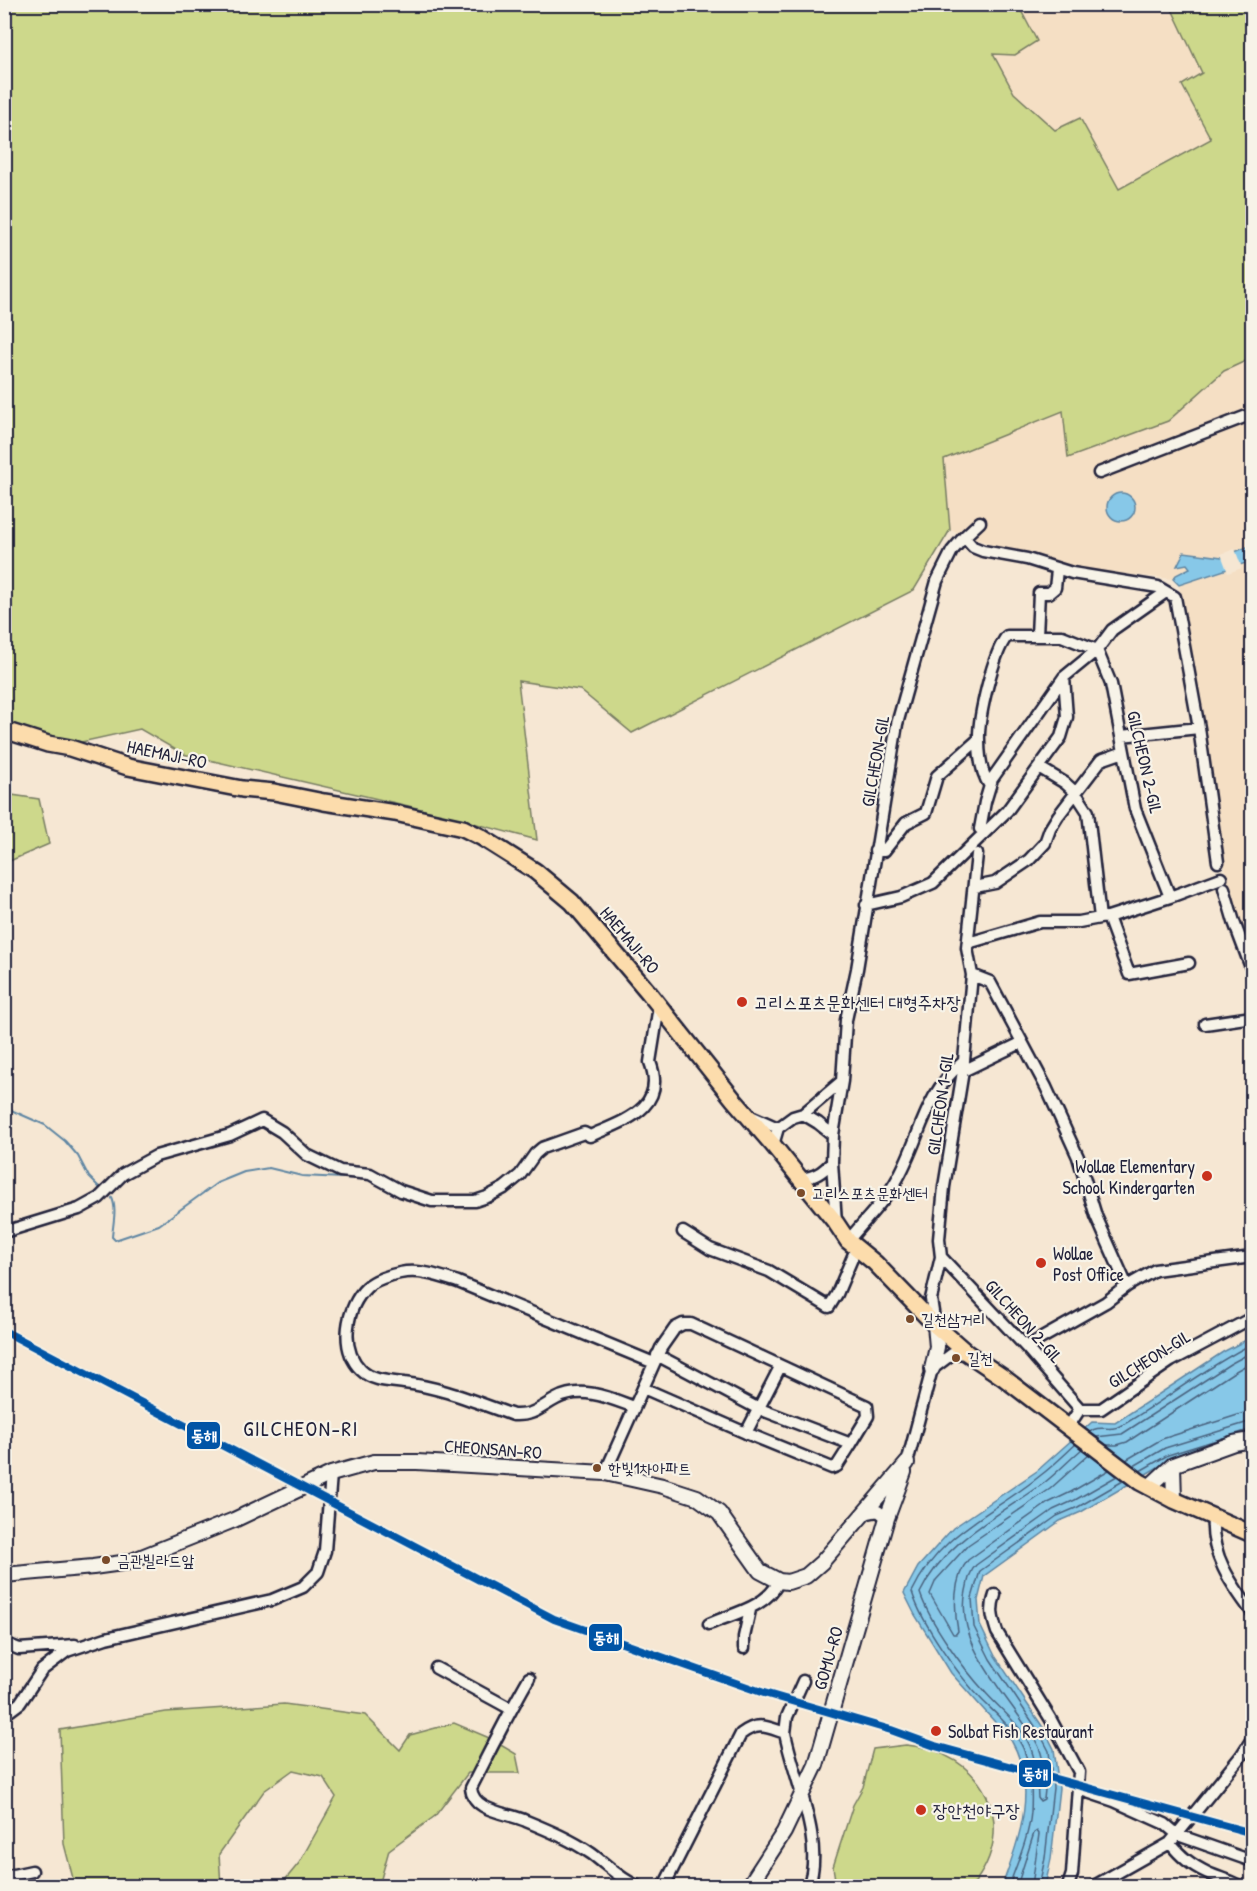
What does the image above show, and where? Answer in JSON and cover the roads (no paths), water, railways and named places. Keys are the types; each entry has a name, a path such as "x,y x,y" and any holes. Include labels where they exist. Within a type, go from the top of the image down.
{"main road":[{"name":"HAEMAJI-RO","path":"4,730 128,767 242,789 274,792 395,813 463,828 535,871 573,902 660,1006 852,1245 875,1263 935,1325 967,1353 1145,1485"},
{"path":"1145,1485 1252,1534"}],"street":[{"path":"1099,472 1252,414"},
{"name":"GILCHEON-GIL","path":"836,1223 832,1162 833,1135 842,1081 846,1020 857,969 897,724 937,581 952,551 980,522"},
{"path":"964,537 974,547 983,551 1027,559 1057,570 1158,587 1170,594 1199,729 1218,862"},
{"path":"1037,635 1039,593 1050,593 1055,588 1057,570"},
{"path":"979,835 990,786 1064,677 1097,650 1112,630 1170,594"},
{"path":"990,786 983,776 978,739 987,689 1000,644 1007,636 1062,636 1097,650"},
{"name":"GILCHEON 2-GIL","path":"1097,650 1111,684 1135,808 1170,897"},
{"path":"866,905 901,897 933,883 979,835 1007,811 1061,737 1067,717 1064,677"},
{"path":"1121,736 1199,729"},
{"path":"875,851 884,851 906,823 926,813 937,776 978,739"},
{"path":"975,887 995,883 1029,861 1045,843 1050,829 1075,792 1101,760 1124,752"},
{"path":"1040,768 1075,792 1088,812 1104,917 1129,974 1189,963"},
{"name":"GILCHEON 1-GIL","path":"935,1325 931,1299 941,1257 939,1239 944,1187 963,1066 972,975 968,943 977,854"},
{"path":"968,943 1040,922 1079,922 1104,917 1223,883 1234,922 1252,970"},
{"path":"972,975 990,982 1046,1087 1078,1157 1096,1216 1127,1286"},
{"path":"4,1232 79,1209 99,1198 123,1174 156,1156 230,1135 262,1120 282,1132 307,1155 340,1171 370,1174 401,1191 432,1201 475,1201 487,1197 504,1188 520,1175 542,1148 584,1133 590,1136 630,1118 650,1103 653,1093 653,1070 650,1062 660,1006"},
{"path":"1204,1024 1252,1017"},
{"path":"682,1232 710,1249 769,1271 829,1307 837,1294 852,1245 895,1184 932,1099 948,1075 963,1066 1021,1043"},
{"path":"773,1145 778,1128 793,1117 803,1114 842,1081"},
{"path":"745,1114 778,1128"},
{"path":"803,1114 833,1135"},
{"path":"800,1179 815,1177 832,1162"},
{"name":"GILCHEON 2-GIL","path":"941,1257 1026,1347 1080,1409"},
{"path":"1026,1347 1106,1302 1127,1286 1155,1270 1252,1257"},
{"path":"634,1407 593,1393 578,1393 565,1395 526,1416 513,1415 414,1384 374,1378 362,1371 354,1361 349,1349 348,1322 356,1302 368,1286 400,1273 434,1274 656,1359 757,1408 851,1444"},
{"name":"GILCHEON-GIL","path":"1080,1409 1101,1409 1172,1361 1252,1320"},
{"path":"605,1473 634,1407 656,1359 675,1328 683,1324 691,1324 867,1406 868,1416 837,1466 832,1468 643,1388"},
{"path":"709,1624 734,1613 750,1610 774,1592 779,1581 789,1582 806,1576 822,1562 907,1463 937,1347 935,1325"},
{"path":"932,1369 952,1354 967,1353"},
{"path":"746,1433 780,1367"},
{"path":"1072,1430 1080,1409"},
{"path":"1145,1485 1173,1465 1234,1443 1252,1440"},
{"name":"CHEONSAN-RO","path":"4,1575 93,1568 129,1562 234,1520 331,1474 374,1462 417,1462 605,1473 663,1486 697,1497 719,1513 760,1571 779,1581"},
{"name":"GOMU-RO","path":"749,1887 784,1832 816,1765 887,1518 907,1463"},
{"path":"1173,1465 1174,1500"},
{"path":"4,1715 20,1703 42,1670 67,1651 85,1644 272,1600 303,1587 318,1572 326,1551 331,1474"},
{"path":"863,1514 878,1511 887,1518"},
{"path":"1214,1518 1212,1532 1221,1563 1233,1587 1252,1612"},
{"path":"995,1595 991,1605 991,1616 997,1632 1050,1718 1078,1772 1072,1874 1068,1887"},
{"path":"744,1648 750,1610"},
{"path":"4,1644 19,1649 85,1644"},
{"path":"436,1668 511,1709"},
{"path":"529,1678 471,1788 471,1796 476,1803 510,1814 576,1844 637,1887"},
{"path":"803,1681 787,1717 785,1733 813,1840 811,1879 808,1887"},
{"path":"664,1887 741,1734 750,1727 762,1726 785,1733"},
{"path":"1094,1887 1174,1839 1252,1739"},
{"path":"1241,1756 1252,1764"},
{"path":"1078,1789 1114,1801 1165,1824 1182,1858 1209,1874 1229,1880 1239,1887"},
{"path":"1174,1839 1252,1861"},
{"path":"4,1877 32,1871"}],"water":[{"path":"1121,493 1131,497 1135,507 1131,517 1121,521 1111,517 1107,507 1111,497"},
{"path":"1252,545 1252,561 1179,585 1173,579 1190,568 1187,564 1177,566 1184,552 1222,557"},
{"path":"1252,1337 1252,1434 1170,1460 1081,1512 1060,1521 984,1576 978,1600 980,1625 995,1656 1044,1729 1054,1749 1059,1788 1051,1859 1045,1886 1002,1886 1015,1850 1023,1813 1024,1776 1019,1758 1011,1740 951,1673 904,1593 918,1567 953,1528 1037,1471 1092,1422 1115,1423 1223,1352"}],"waterway":[{"path":"4,1107 45,1125 65,1141 78,1156 89,1177 100,1188"},
{"path":"112,1198 114,1212 112,1237 115,1240 159,1225 217,1183 244,1172 269,1168 302,1176 364,1179"}],"place":[{"name":"고리스포츠문화센터 대형주차장","path":"742,1002"},
{"name":"Wollae Elementary School Kindergarten","path":"1207,1176"},
{"name":"고리스포츠문화센터","path":"801,1193"},
{"name":"Wollae Post Office","path":"1041,1263"},
{"name":"길천삼거리","path":"910,1319"},
{"name":"길천","path":"956,1358"},
{"name":"한빛1차아파트","path":"597,1468"},
{"name":"금관빌라드앞","path":"106,1560"},
{"name":"Solbat Fish Restaurant","path":"936,1731"},
{"name":"장안천야구장","path":"921,1810"}],"district":[{"name":"GILCHEON-RI","path":"301,1428"}]}
